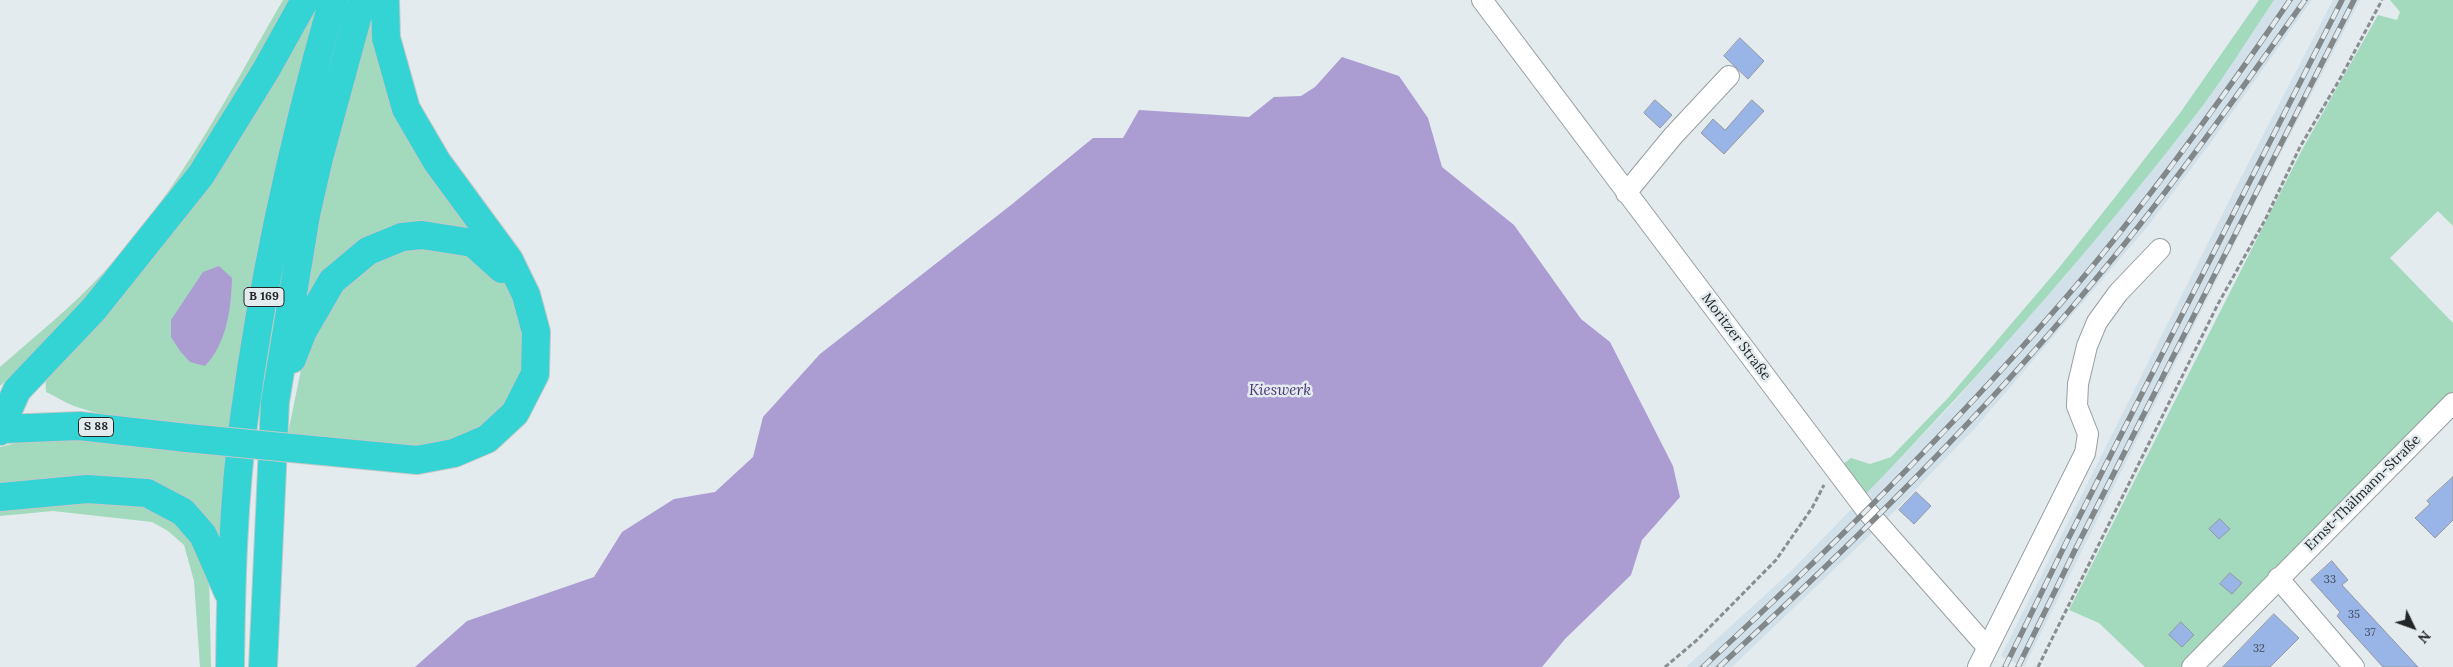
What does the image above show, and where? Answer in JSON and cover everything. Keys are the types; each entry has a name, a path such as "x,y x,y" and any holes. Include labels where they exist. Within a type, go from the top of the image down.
{"highway":[{"path":"2,430 3,422 17,390 94,309 201,175 266,70 305,0"},
{"name":"B 169","path":"230,667 230,599 244,418 277,217 333,0"},
{"name":"B 169","path":"263,667 275,402 306,215 319,158 362,0"},
{"name":"B 169","path":"255,444 417,460 454,453 487,439 515,413 534,374 536,332 526,295 509,260 437,162 406,109 386,38 385,0"},
{"name":"B 169","path":"275,402 303,331 332,281 368,251 402,237 422,235 473,243 520,284"},
{"name":"S 88","path":"2,430 79,426 255,444"},
{"name":"B 169","path":"0,497 87,489 147,493 183,512 203,535 230,599"}],"street":[{"name":"Moritzer Straße","path":"1482,0 1866,510 1987,646"},
{"path":"1626,193 1673,136 1730,76"},
{"path":"1978,667 2085,453 2088,434 2077,406 2078,384 2087,346 2097,322 2118,293 2160,249"},
{"name":"Ernst-Thälmann-Straße","path":"2192,667 2278,578 2452,407"},
{"path":"2278,578 2354,667"}],"path":[{"path":"2038,667 2218,304 2265,220 2300,147 2341,77 2382,0"},
{"path":"1665,667 1697,640 1776,560 1812,508 1834,467"}],"shaded area":[{"path":"2274,0 2312,0 2212,141 2148,226 1977,426 1888,518 1732,667 1686,667 1790,572 1866,494 1952,404 2066,275 2192,120"},
{"path":"2333,0 2360,0 2253,207 2024,667 2001,656 2235,189"}],"green space":[{"path":"283,0 295,0 210,144 67,322 0,386 0,367 92,285 156,209 201,141"},
{"path":"319,0 231,429 131,420 92,412 74,406 46,392 45,370 119,296"},
{"path":"374,0 376,36 493,248 408,228 296,330 325,174"},
{"path":"2259,0 2274,0 2213,92 2153,170 2033,312 1951,404 1866,494 1843,464 1851,458 1870,464 1891,457 1948,398 2058,269 2116,196 2180,113"},
{"path":"2390,0 2453,0 2453,226 2438,211 2390,258 2453,323 2453,395 2183,667 2145,667 2099,623 2069,610 2303,148 2378,15 2397,20 2400,12"},
{"path":"394,248 465,248 505,278 525,328 524,362 519,380 511,397 492,420 465,436 421,445 382,445 288,433 303,360 331,297"},
{"path":"75,440 229,455 223,554 191,511 0,489 0,447 25,441"},
{"path":"132,501 189,530 209,570 211,667 200,667 194,581 184,545 168,531 152,522 53,511 0,516 0,506"}],"water":[{"name":"Kieswerk","path":"1342,57 1399,76 1428,118 1442,167 1514,225 1581,319 1610,342 1673,466 1680,497 1642,540 1631,575 1565,639 1542,667 415,667 467,621 594,577 622,532 674,499 715,492 753,457 763,417 820,354 1011,205 1093,138 1123,138 1139,110 1249,117 1274,97 1301,96 1315,87"},
{"path":"219,266 232,278 229,313 223,336 205,366 190,362 180,351 171,337 171,320 203,272"}],"building":[{"path":"1740,38 1764,61 1748,79 1724,56"},
{"path":"1655,100 1672,115 1660,128 1644,113"},
{"path":"1752,100 1764,111 1724,154 1701,133 1713,119 1725,130"},
{"path":"2453,477 2453,520 2435,538 2415,518 2430,504 2427,501"},
{"path":"1916,492 1931,506 1914,524 1899,510"},
{"path":"2220,519 2230,529 2219,539 2209,529"},
{"path":"2332,561 2348,580 2342,585 2418,667 2383,667 2337,616 2340,612 2311,580"},
{"path":"2230,573 2242,583 2232,594 2220,584"},
{"path":"2274,614 2299,638 2270,667 2223,667"},
{"path":"2181,622 2194,635 2182,647 2169,635"}],"railway":[{"path":"1703,667 1898,479 2037,331 2081,280 2163,178 2290,0"},
{"path":"1719,667 1911,483 2003,386 2047,336 2119,252 2174,181 2305,0"},
{"path":"2005,667 2342,0"},
{"path":"2018,667 2075,550 2354,0"}]}
